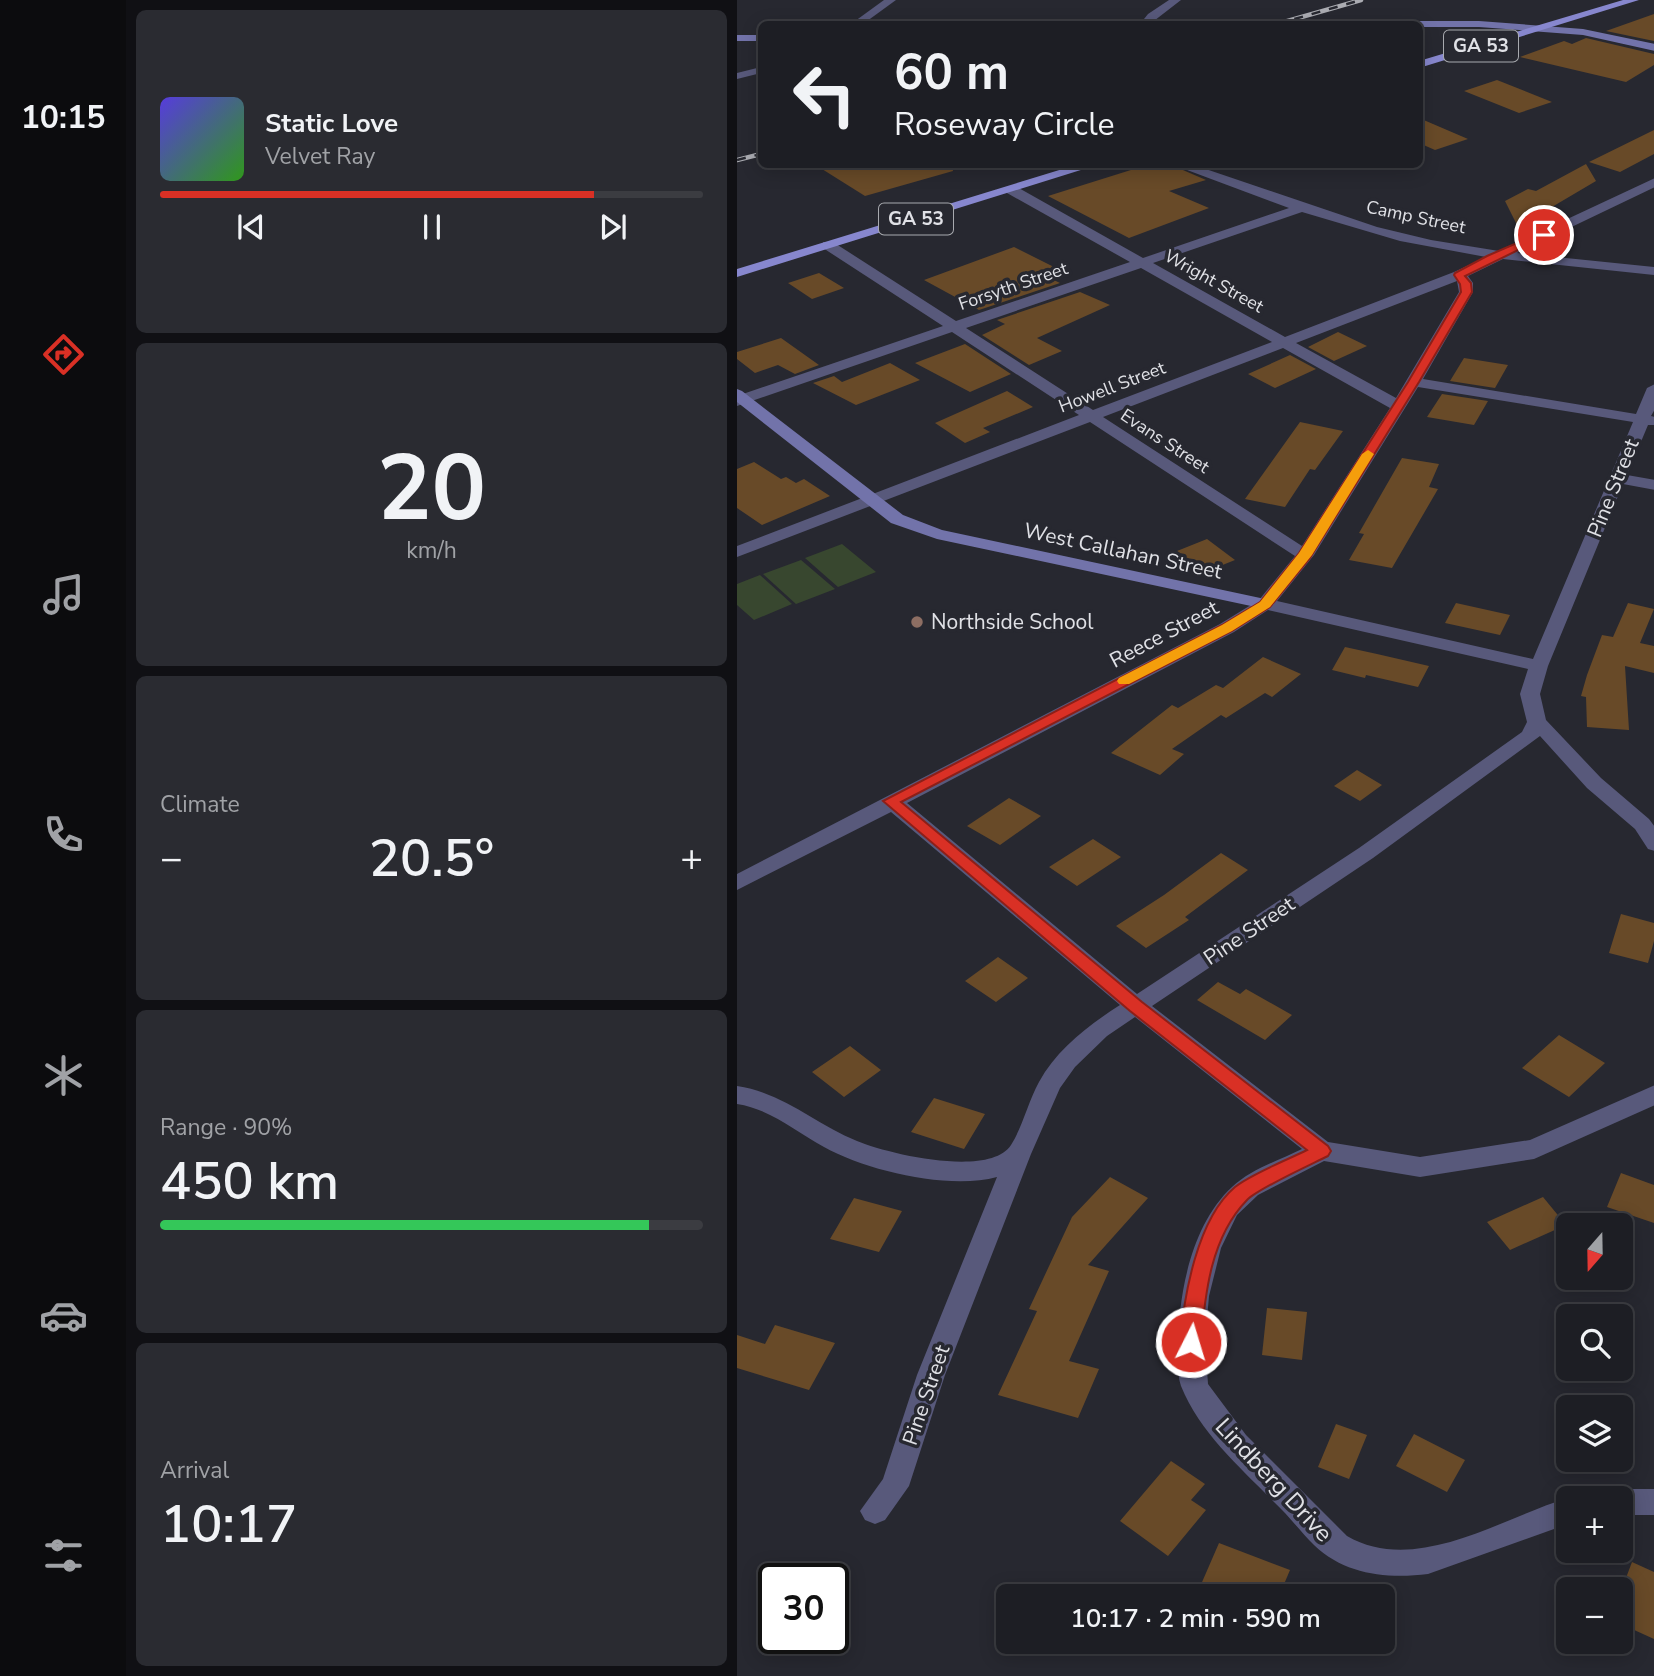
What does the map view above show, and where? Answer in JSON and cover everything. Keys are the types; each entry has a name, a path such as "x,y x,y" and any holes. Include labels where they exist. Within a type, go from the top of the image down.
{"main road":[{"name":"GA 53","path":"1423,64 1634,0"},
{"name":"GA 53","path":"737,273 1081,168"}],"street":[{"path":"860,21 891,0"},
{"path":"1148,21 1176,0"},
{"path":"1423,24 1583,32 1654,48"},
{"path":"737,38 758,38"},
{"path":"737,76 758,71"},
{"name":"Camp Street","path":"1188,168 1302,208 1402,237 1499,254 1654,271"},
{"name":"Howell Street","path":"737,552 1459,275 1654,182"},
{"name":"Wright Street","path":"1012,190 1398,406"},
{"name":"Forsyth Street","path":"739,398 1302,208"},
{"name":"Evans Street","path":"828,245 1305,555"},
{"name":"Reece Street","path":"737,883 1227,628 1265,604 1305,555 1414,382 1466,292 1466,283 1459,275"},
{"path":"1414,382 1648,420"},
{"name":"Pine Street","path":"875,1511 895,1486 931,1375 1019,1154 1050,1084 1067,1061 1099,1030 1530,736 1537,722 1530,694 1539,666 1618,478 1648,420 1654,388"},
{"name":"West Callahan Street","path":"739,398 897,519 937,534 1539,666"},
{"path":"1618,478 1654,485"},
{"path":"1537,722 1594,783 1642,824 1654,844"},
{"path":"891,801 1136,1006 1322,1151 1420,1167 1534,1149 1654,1094"},
{"path":"737,1095 772,1106 849,1149 914,1166 976,1173 995,1169 1019,1154"},
{"name":"Lindberg Drive","path":"1322,1151 1242,1193 1220,1222 1205,1258 1195,1295 1191,1342 1194,1385 1214,1419 1240,1451 1289,1497 1319,1533 1345,1552 1381,1562 1420,1564 1556,1515"},
{"path":"1633,1502 1654,1502"}],"green space":[{"path":"842,544 876,572 838,587 805,558"},
{"path":"801,560 835,589 796,604 763,574"},
{"path":"760,575 792,604 754,620 737,605 737,584"}],"building":[{"path":"1654,14 1654,41 1606,31"},
{"path":"1586,38 1654,54 1654,65 1626,82 1520,57 1564,41 1572,44"},
{"path":"1497,80 1552,102 1519,113 1464,91"},
{"path":"1423,120 1468,139 1435,150 1423,145"},
{"path":"1654,130 1654,154 1620,172 1589,162"},
{"path":"1586,164 1596,181 1518,227 1505,201 1528,189 1536,191"},
{"path":"820,168 953,168 953,171 865,196"},
{"path":"1137,168 1178,168 1206,180 1169,191 1209,208 1129,238 1048,196"},
{"path":"1014,247 1054,267 1039,273 1060,283 979,310 924,280"},
{"path":"819,273 844,288 812,299 788,283"},
{"path":"1080,292 1110,305 1037,338 1062,351 1029,365 982,335 1005,324 997,320"},
{"path":"1338,332 1367,346 1334,361 1308,347"},
{"path":"781,338 819,365 795,374 778,365 755,373 737,359 737,352"},
{"path":"965,344 1011,374 970,392 915,363"},
{"path":"1290,355 1316,369 1275,388 1248,374"},
{"path":"1464,358 1508,365 1495,388 1450,381"},
{"path":"890,363 920,380 856,405 813,383 834,376 842,382"},
{"path":"1007,391 1033,407 983,428 990,432 965,443 935,423"},
{"path":"1442,394 1488,401 1474,425 1427,417"},
{"path":"1300,422 1343,431 1315,470 1310,469 1285,507 1245,499"},
{"path":"1402,458 1439,464 1429,487 1438,489 1392,568 1349,560 1364,534 1359,533"},
{"path":"754,462 781,479 786,477 796,483 804,479 830,496 762,525 737,508 737,469"},
{"path":"1207,539 1235,560 1205,572 1177,551"},
{"path":"1456,603 1510,615 1500,635 1445,623"},
{"path":"1628,603 1654,609 1640,643 1654,646 1654,673 1625,666 1629,730 1587,727 1586,697 1581,696 1587,675 1602,635 1613,637"},
{"path":"1345,647 1429,666 1418,687 1332,670"},
{"path":"1263,657 1301,674 1272,697 1265,693 1226,718 1221,715 1172,749 1184,754 1160,775 1111,753 1172,705 1178,708 1216,685 1223,688"},
{"path":"1357,770 1382,785 1360,801 1334,786"},
{"path":"1009,798 1041,816 1000,845 967,826"},
{"path":"1093,839 1121,857 1077,886 1049,867"},
{"path":"1221,853 1248,870 1185,917 1189,920 1146,948 1116,926 1164,895"},
{"path":"1621,914 1654,923 1654,941 1648,963 1609,953"},
{"path":"998,957 1028,978 996,1002 965,981"},
{"path":"1218,982 1240,994 1246,989 1292,1015 1265,1040 1197,1000"},
{"path":"1559,1035 1605,1063 1569,1097 1522,1068"},
{"path":"850,1046 881,1070 844,1097 812,1072"},
{"path":"934,1098 985,1114 964,1149 911,1132"},
{"path":"1621,1173 1654,1185 1654,1223 1633,1216 1633,1213 1607,1207"},
{"path":"1110,1177 1148,1198 1088,1265 1109,1271 1069,1361 1099,1369 1078,1418 998,1395 1037,1311 1029,1309 1072,1217"},
{"path":"1543,1197 1556,1213 1556,1229 1510,1250 1487,1222"},
{"path":"854,1198 902,1211 879,1252 830,1239"},
{"path":"1267,1308 1307,1312 1302,1360 1262,1355"},
{"path":"775,1325 835,1343 809,1390 737,1368 737,1335 765,1344"},
{"path":"1336,1424 1367,1435 1349,1479 1318,1467"},
{"path":"1414,1434 1465,1460 1447,1492 1396,1466"},
{"path":"1171,1461 1205,1484 1191,1500 1206,1510 1168,1556 1120,1521"},
{"path":"1219,1543 1290,1570 1284,1584 1201,1584"},
{"path":"1633,1562 1654,1572 1654,1639 1633,1629 1633,1577 1626,1577"}],"railway":[{"path":"1288,21 1361,0"},
{"path":"737,160 758,155"}],"slow traffic":[{"path":"1124,681 1227,628 1265,604 1305,555 1368,454"}],"place":[{"name":"Northside School","path":"917,622"}],"route":[{"path":"1191,1342 1195,1295 1205,1258 1220,1222 1242,1193 1322,1151 1136,1006 891,801 1227,628 1265,604 1305,555 1414,382 1466,292 1466,283 1459,275 1544,235"}]}
